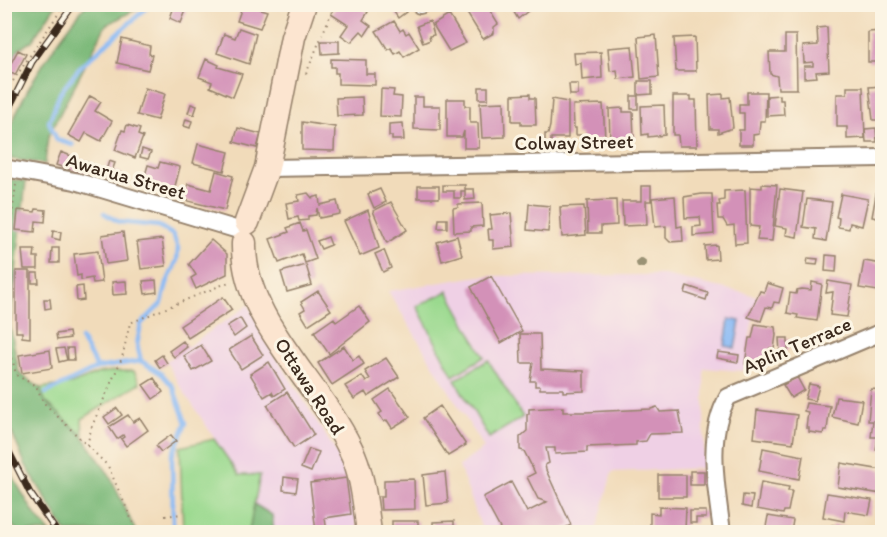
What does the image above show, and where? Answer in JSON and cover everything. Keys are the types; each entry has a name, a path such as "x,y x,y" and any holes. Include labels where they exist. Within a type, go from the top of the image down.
{"main road":[{"name":"Ottawa Road","path":"304,4 293,37 267,168 242,231 247,275 266,317 349,445 359,474 369,532"}],"street":[{"name":"Colway Street","path":"267,168 882,158"},
{"name":"Awarua Street","path":"11,169 75,181 242,231"},
{"name":"Aplin Terrace","path":"722,532 715,454 718,417 728,397 882,332"}],"path":[{"path":"4,89 13,81 65,4"},
{"path":"303,83 335,4"},
{"path":"380,4 387,9 399,4"},
{"path":"11,169 5,264 9,344 16,375 36,386 44,403 108,466 136,532"},
{"path":"87,445 92,426 122,358 130,323 247,275"},
{"path":"165,516 182,514"}],"shaded area":[{"path":"664,275 757,296 744,371 704,368 704,468 612,472 597,528 590,532 483,532 459,466 484,448 388,291 479,276"},
{"path":"249,305 279,361 350,477 358,532 274,532 272,515 254,504 260,475 239,475 166,361"}],"green space":[{"path":"5,5 56,5 32,41 19,49 5,74"},
{"path":"86,5 144,5 106,25 48,137 45,164 5,158 13,120 23,99 61,37"},
{"path":"4,179 26,181 10,325 19,373 40,388 45,401 83,436 110,476 136,532 66,532 25,464 5,416"},
{"path":"448,291 484,357 453,376 417,306"},
{"path":"488,360 523,417 489,438 455,380"},
{"path":"134,371 140,383 82,419 83,436 45,401 40,388 71,384 99,373"},
{"path":"214,439 239,475 260,475 249,532 183,532 180,447"},
{"path":"4,462 34,513 50,532 19,532 5,519"},
{"path":"254,504 272,515 274,532 249,532"}],"water":[{"path":"729,319 740,321 735,348 725,346"}],"building":[{"path":"175,4 187,8 181,23 170,18"},
{"path":"243,4 267,11 260,28 237,21"},
{"path":"338,4 356,4 368,12 363,20 371,26 365,35 361,31 351,42 341,35 348,25 331,14"},
{"path":"474,4 501,4 490,11 498,24 494,27 494,33 483,39 465,10"},
{"path":"509,4 532,4 533,7 518,19"},
{"path":"402,6 406,12 398,18 394,12"},
{"path":"449,15 466,43 449,51 433,25"},
{"path":"394,21 400,31 403,29 406,34 409,32 419,48 404,57 400,51 395,54 391,48 388,50 376,31"},
{"path":"430,21 434,35 429,36 430,40 423,43 417,26"},
{"path":"827,27 829,71 816,72 817,77 804,78 804,66 813,66 813,62 804,63 803,46 818,45 817,28"},
{"path":"239,28 256,34 249,64 217,53 224,34 235,38"},
{"path":"882,31 882,62 868,62 868,32"},
{"path":"656,35 659,77 641,79 638,37"},
{"path":"785,35 796,35 797,89 778,89 777,76 770,74 769,52 785,52"},
{"path":"695,37 696,71 676,71 674,38"},
{"path":"122,39 150,46 149,54 152,55 148,70 117,63"},
{"path":"321,41 339,41 339,53 322,54"},
{"path":"632,46 635,77 618,79 617,70 610,71 608,48"},
{"path":"18,50 26,54 15,75 7,71"},
{"path":"601,52 602,78 582,80 581,63 575,64 574,53"},
{"path":"206,59 219,65 218,67 242,74 233,97 210,87 212,82 199,77"},
{"path":"331,59 366,60 366,74 375,74 375,85 338,84 338,73 335,73 335,67 331,67"},
{"path":"638,81 652,81 652,94 638,95"},
{"path":"569,84 578,84 578,95 570,95"},
{"path":"882,86 882,123 879,124 878,120 873,120 869,87"},
{"path":"479,87 488,87 488,99 479,99"},
{"path":"847,87 863,87 865,138 847,139 847,127 837,127 837,94 847,94"},
{"path":"145,88 165,94 157,120 137,115"},
{"path":"381,89 394,90 393,96 402,97 401,117 380,116"},
{"path":"747,92 766,92 765,121 760,121 759,134 753,135 753,145 739,145 739,130 744,130 744,113 739,113 739,104 747,104"},
{"path":"530,94 530,98 535,98 536,125 521,125 521,121 512,121 512,95"},
{"path":"723,94 723,98 730,97 733,128 718,133 718,129 710,129 709,95"},
{"path":"780,95 780,100 783,100 784,115 767,116 767,96"},
{"path":"90,96 101,102 95,111 112,121 101,141 86,133 81,142 68,135"},
{"path":"631,96 638,96 638,109 631,109"},
{"path":"673,96 691,96 691,100 696,100 697,146 679,146 678,135 673,135"},
{"path":"362,97 363,115 337,116 336,98"},
{"path":"414,97 423,97 423,106 440,106 440,130 414,129"},
{"path":"447,99 465,99 465,106 470,106 470,123 478,123 479,148 464,148 464,131 462,137 447,137"},
{"path":"552,99 568,102 568,138 551,138 551,148 545,148 545,134 548,134 550,126"},
{"path":"504,102 505,137 482,138 480,103"},
{"path":"191,104 197,106 194,115 188,113"},
{"path":"603,104 605,138 581,142 581,135 576,135 576,128 574,128 573,105"},
{"path":"664,105 665,135 648,137 648,134 642,135 641,106"},
{"path":"623,108 623,112 633,112 634,139 610,140 609,109"},
{"path":"186,119 192,121 190,128 184,126"},
{"path":"302,122 335,127 334,151 302,150"},
{"path":"403,123 404,140 392,140 392,136 389,136 389,124"},
{"path":"127,125 140,129 138,135 143,137 135,158 115,150 122,130 125,131"},
{"path":"238,128 261,134 257,148 234,142"},
{"path":"876,128 877,142 866,142 865,129"},
{"path":"198,144 229,152 224,171 193,163"},
{"path":"142,149 151,152 148,159 140,157"},
{"path":"61,152 94,165 90,177 56,165"},
{"path":"109,161 115,163 112,171 121,173 119,181 104,177"},
{"path":"160,162 180,167 174,190 143,182 148,165 158,168"},
{"path":"216,171 233,176 225,210 184,200 188,184 211,190"},
{"path":"762,184 777,185 772,241 757,240 759,227 750,226 750,187 762,188"},
{"path":"443,185 465,185 465,191 461,191 461,198 454,198 454,191 443,191"},
{"path":"418,186 439,186 439,198 418,198"},
{"path":"641,186 651,186 651,201 646,201 647,225 623,226 622,201 641,201"},
{"path":"380,189 386,202 374,208 368,194"},
{"path":"465,189 474,189 475,199 465,200"},
{"path":"780,189 803,192 797,237 786,235 787,228 775,226"},
{"path":"877,189 882,190 882,219 872,217"},
{"path":"745,190 747,243 735,244 734,225 727,226 723,219 718,219 717,205 720,205 719,201 724,200 724,191"},
{"path":"308,193 312,198 319,196 320,205 337,201 340,214 319,218 317,208 316,215 308,216 308,220 299,221 298,217 289,219 286,203 299,201 298,195"},
{"path":"712,194 714,234 693,236 693,227 701,226 700,217 685,218 684,197"},
{"path":"841,194 868,199 862,226 850,223 849,229 838,227 839,218 836,217"},
{"path":"675,196 677,227 682,226 683,241 670,242 666,238 666,226 655,227 652,198"},
{"path":"807,199 832,202 826,241 815,239 816,229 803,227"},
{"path":"616,200 617,225 601,226 601,233 588,233 587,201"},
{"path":"391,202 407,230 387,243 373,211"},
{"path":"482,203 483,226 471,227 471,231 454,232 453,208 458,207 458,204"},
{"path":"529,204 550,206 548,232 527,230"},
{"path":"584,206 586,235 562,237 560,207"},
{"path":"36,209 46,210 45,222 36,221 35,232 16,230 18,210 35,212"},
{"path":"368,210 379,248 360,256 344,221"},
{"path":"511,213 514,247 493,249 493,240 489,240 488,229 492,229 490,215"},
{"path":"439,219 447,219 447,228 438,228"},
{"path":"300,223 303,231 306,230 316,259 305,263 302,254 279,263 270,239 289,232 287,228"},
{"path":"53,231 61,232 60,240 52,238"},
{"path":"123,232 127,261 106,264 102,235"},
{"path":"457,236 462,255 442,261 437,242"},
{"path":"328,237 331,245 321,249 317,241"},
{"path":"162,239 166,266 141,269 137,242"},
{"path":"211,240 227,254 227,274 196,289 191,278 196,275 189,264"},
{"path":"717,245 718,259 706,260 705,246"},
{"path":"52,248 59,248 59,263 51,263"},
{"path":"22,250 35,250 34,257 38,257 38,269 24,269"},
{"path":"384,250 391,268 383,272 375,254"},
{"path":"98,251 102,282 93,283 92,278 81,280 81,275 77,276 74,254"},
{"path":"826,255 837,256 836,272 825,271"},
{"path":"808,258 818,259 817,265 807,264"},
{"path":"864,261 882,264 882,283 878,291 859,288"},
{"path":"306,265 312,285 287,292 281,272"},
{"path":"16,271 30,271 30,338 22,337 22,332 16,332"},
{"path":"32,273 38,273 39,283 32,283"},
{"path":"491,276 522,331 501,343 471,287"},
{"path":"156,280 157,292 145,294 143,281"},
{"path":"126,281 127,294 113,295 112,282"},
{"path":"828,281 852,285 847,317 830,315 833,292 826,293"},
{"path":"812,282 822,284 817,321 797,318 798,315 787,313 790,293 796,294 797,290 802,289 811,290"},
{"path":"767,283 783,288 779,303 774,302 772,308 766,307 761,321 748,317 760,291 764,292"},
{"path":"83,286 84,300 77,301 76,287"},
{"path":"687,286 708,293 706,300 685,293"},
{"path":"318,291 331,310 308,325 300,312 305,309 301,302"},
{"path":"223,297 232,310 188,338 180,326"},
{"path":"44,299 50,299 51,308 45,309"},
{"path":"359,306 370,322 329,354 314,332 334,318 336,322"},
{"path":"240,318 246,328 234,337 227,326"},
{"path":"755,324 775,327 776,335 774,349 770,348 766,357 763,357 762,364 757,363 757,366 745,364 749,338 752,338"},
{"path":"69,332 70,338 57,340 56,334"},
{"path":"520,334 540,334 541,369 584,371 584,391 563,392 563,389 540,389 540,386 535,386 535,381 530,381 533,363 521,363"},
{"path":"251,336 263,355 241,369 229,350"},
{"path":"779,338 788,338 788,350 780,353"},
{"path":"183,341 187,347 174,357 169,351"},
{"path":"201,345 211,361 193,371 184,356"},
{"path":"344,346 353,360 359,356 364,364 332,385 318,363"},
{"path":"64,348 67,360 59,362 56,349"},
{"path":"67,348 73,348 74,360 68,360"},
{"path":"50,350 52,368 22,373 19,355"},
{"path":"718,352 739,355 738,362 717,358"},
{"path":"162,355 167,363 160,368 155,360"},
{"path":"386,358 399,377 368,397 365,392 354,399 345,386 362,376 366,382 370,379 365,371"},
{"path":"269,362 285,389 274,396 272,392 264,397 250,374"},
{"path":"797,377 804,390 791,398 783,385"},
{"path":"154,378 163,392 153,399 143,385"},
{"path":"809,384 819,386 815,401 805,399"},
{"path":"390,389 410,417 392,428 387,420 384,422 379,414 382,412 374,400"},
{"path":"871,389 882,390 882,450 876,450 878,437 871,437 873,421 868,421"},
{"path":"287,392 314,435 294,448 267,405"},
{"path":"836,397 862,400 858,423 832,417"},
{"path":"806,403 830,406 827,430 824,430 823,434 809,432 809,428 806,428 808,412 804,411"},
{"path":"440,406 466,445 448,456 423,418"},
{"path":"563,407 563,412 657,407 660,412 679,411 683,433 650,434 646,441 636,442 636,445 587,447 587,452 555,454 555,448 546,448 549,463 545,465 546,470 571,525 557,532 502,532 483,497 511,482 527,512 547,502 538,499 527,477 535,473 524,451 520,450 520,437 527,431 529,409"},
{"path":"117,408 122,415 109,424 104,417"},
{"path":"757,410 797,415 793,443 754,438"},
{"path":"128,415 133,422 140,418 148,430 126,446 121,439 123,435 117,439 109,427"},
{"path":"171,435 176,441 161,452 156,446"},
{"path":"763,448 803,456 799,479 759,471"},
{"path":"309,449 319,452 311,472 301,468"},
{"path":"841,463 882,470 882,494 838,487"},
{"path":"690,471 704,471 704,485 690,485"},
{"path":"445,472 448,503 426,505 423,475"},
{"path":"658,475 686,475 686,497 658,497"},
{"path":"284,477 298,479 296,492 283,490"},
{"path":"346,478 351,514 325,518 327,532 316,532 310,483"},
{"path":"414,479 415,509 381,510 380,497 384,497 384,480"},
{"path":"761,482 789,487 788,491 792,491 788,511 784,511 783,514 757,509"},
{"path":"827,493 872,500 869,515 845,511 844,521 823,517"},
{"path":"743,495 753,496 751,508 742,506"},
{"path":"659,507 686,508 685,530 650,532 650,513 659,514"},
{"path":"690,511 706,511 706,518 696,518 696,523 690,523"},
{"path":"768,516 793,520 791,532 765,532"},
{"path":"392,521 418,521 418,532 392,531"},
{"path":"454,521 454,532 429,532 429,527 433,526 433,522"},
{"path":"832,525 867,531 867,532 831,532"}],"waterway":[{"path":"73,145 57,140 49,122 60,93 80,67 151,4"},
{"path":"104,213 119,222 159,226 173,235 178,248 177,260 167,283 162,303 141,324 137,344 141,361 162,374 173,387 186,423 172,456 173,524 177,532"},
{"path":"81,339 97,368"},
{"path":"46,393 97,368 141,361"}],"railway":[{"path":"4,118 32,62 74,4"},
{"path":"4,442 30,493 57,532"}]}
